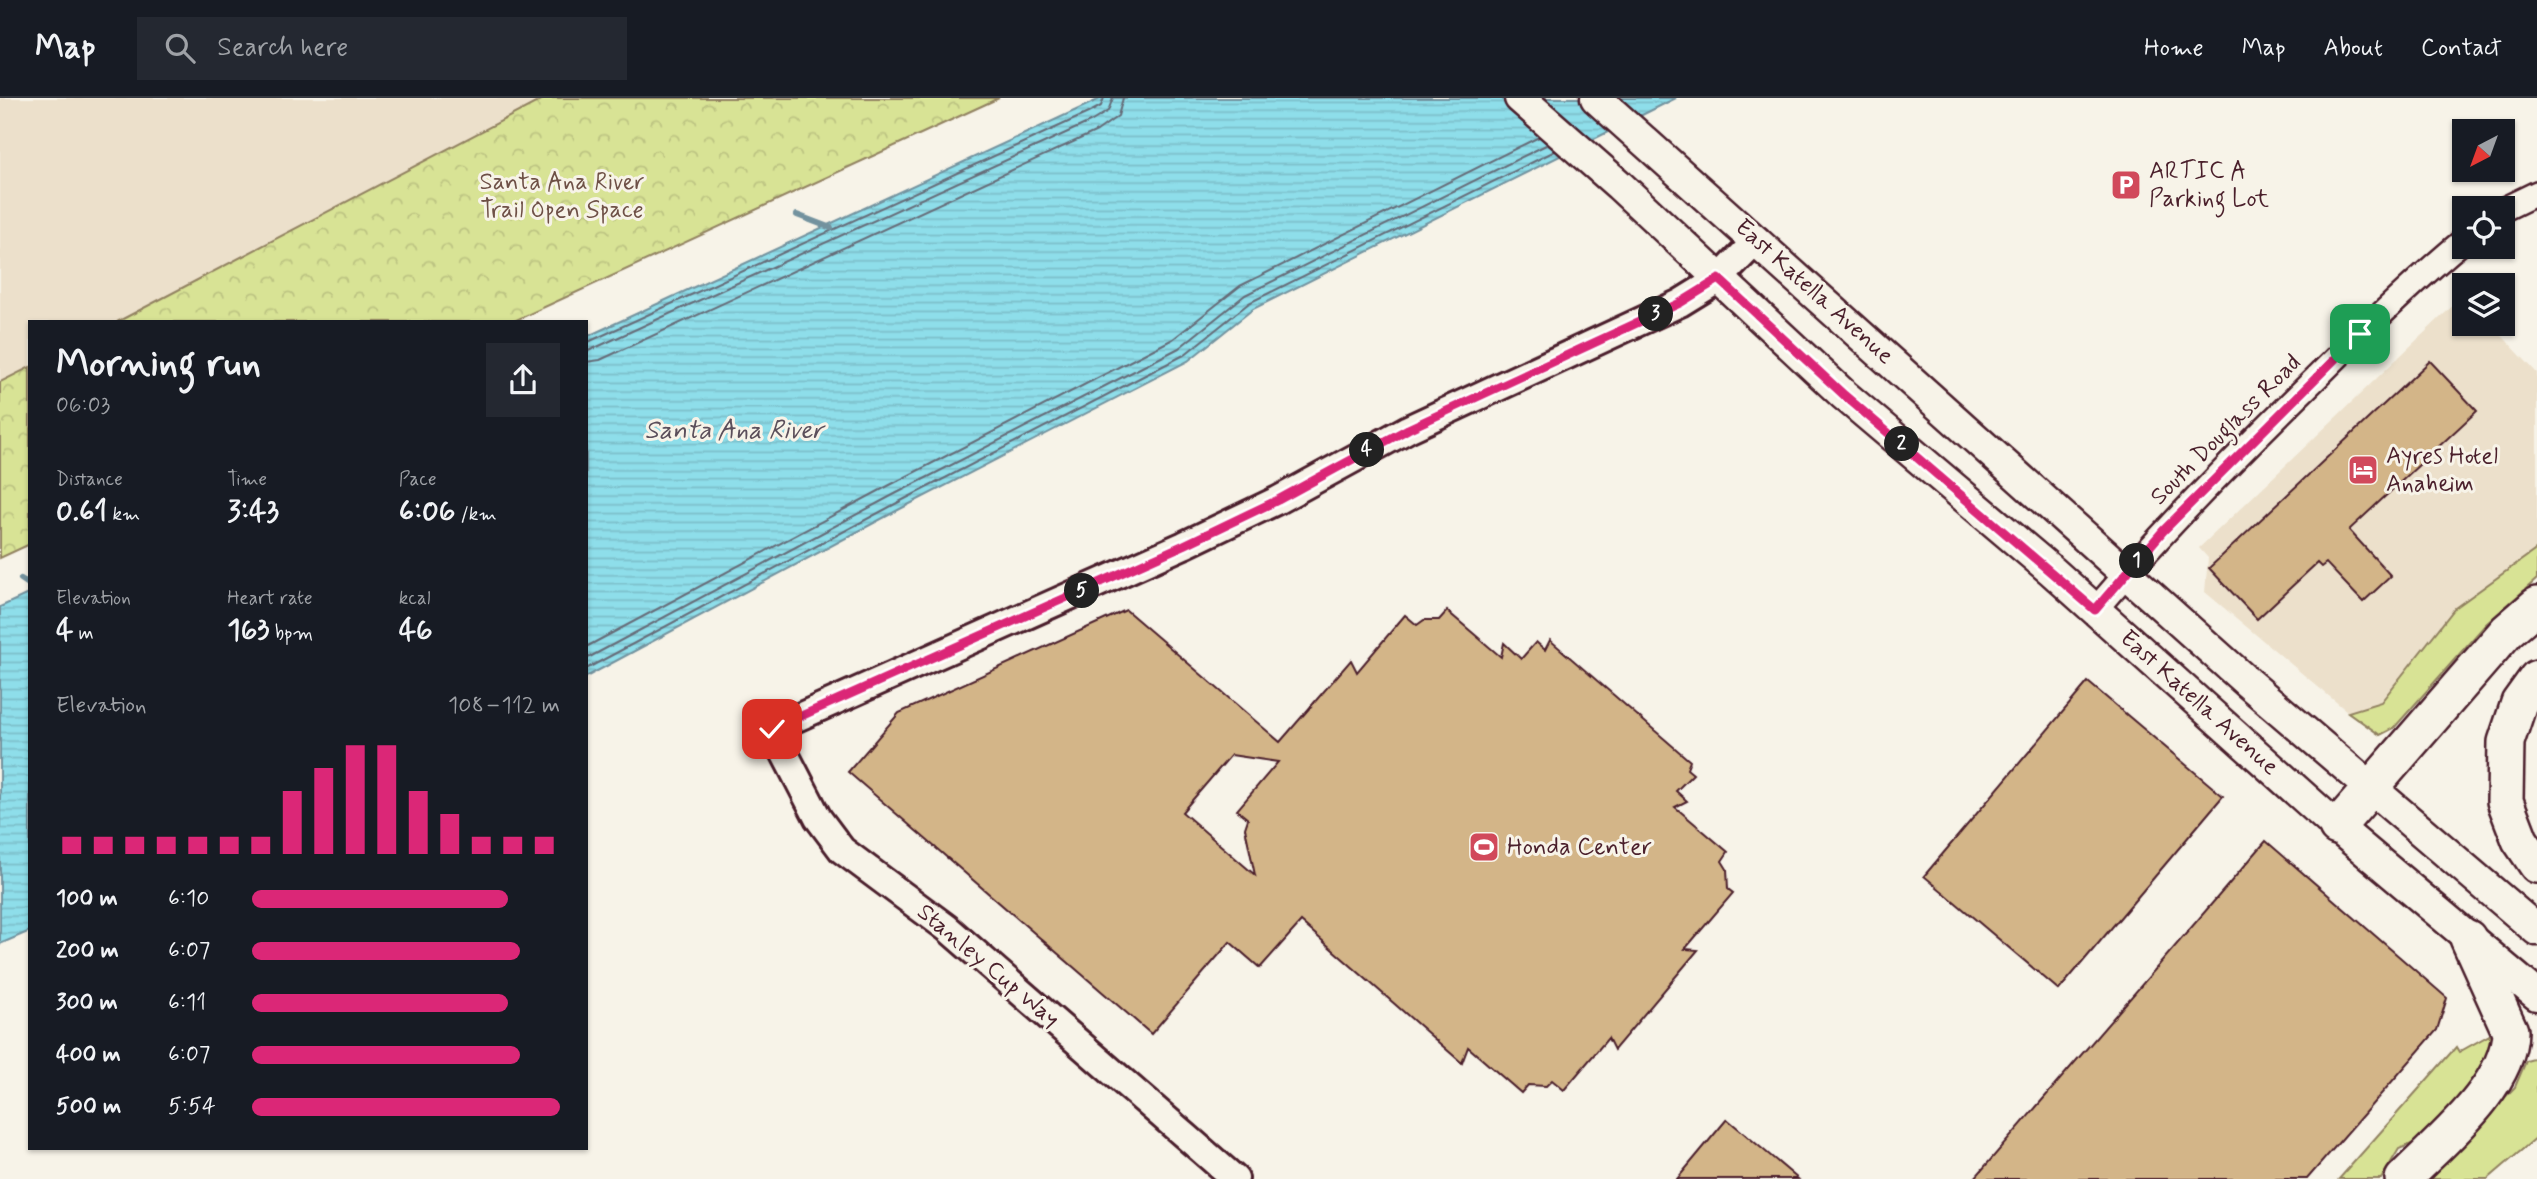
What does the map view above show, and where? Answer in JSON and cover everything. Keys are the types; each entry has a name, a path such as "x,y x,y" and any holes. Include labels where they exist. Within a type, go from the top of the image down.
{"highway":[{"path":"2337,827 2507,631 2537,605"},
{"path":"2537,678 2519,703 2506,742 2505,801 2520,840 2537,865"},
{"path":"2403,1179 2488,1090 2510,1046 2510,1031 2468,938"}],"main road":[{"name":"East Katella Avenue","path":"1520,98 1619,185 1844,395 2095,610 2337,827 2537,995"},
{"name":"East Katella Avenue","path":"1596,98 2126,574 2370,789 2537,930"},
{"path":"1719,279 1756,240"},
{"name":"Stanley Cup Way","path":"1235,1179 947,928 842,850 818,818 772,729 1184,545 1278,500 1408,429 1680,303 1719,279"}],"street":[{"path":"2515,204 2537,193"},
{"name":"South Douglass Road","path":"2095,610 2224,467 2406,290 2452,250"}],"shaded area":[{"path":"0,98 545,98 121,320 28,320 28,368 0,382"},
{"path":"2452,306 2452,336 2502,336 2537,373 2537,549 2455,608 2381,702 2348,712 2205,592 2208,558 2199,548"}],"green space":[{"name":"Santa Ana River Trail Open Space","path":"545,98 999,98 516,320 121,320"},
{"path":"28,368 28,545 0,558 0,382"},
{"path":"2537,549 2537,579 2486,624 2394,728 2380,735 2348,712 2381,702 2455,608"},
{"path":"2495,1032 2495,1056 2429,1137 2399,1149 2381,1179 2339,1179 2456,1047 2459,1052"},
{"path":"2537,1058 2537,1137 2488,1179 2427,1179 2515,1087 2526,1061"}],"water":[{"name":"Santa Ana River","path":"1102,98 1676,98 1253,309 1188,361 900,509 588,676 588,336"},
{"path":"28,594 28,932 0,944 0,607"}],"building":[{"name":"Ayres Hotel Anaheim","path":"2430,361 2477,411 2349,530 2391,576 2363,602 2326,563 2321,567 2317,563 2257,619 2209,568"},
{"path":"1126,610 1280,742 1351,660 1357,672 1405,615 1417,625 1424,620 1439,620 1447,611 1501,657 1504,643 1521,659 1536,642 1545,650 1550,640 1690,761 1687,769 1693,774 1676,791 1687,801 1675,807 1728,852 1722,861 1727,869 1728,889 1733,893 1685,949 1698,950 1614,1050 1608,1038 1564,1090 1552,1080 1546,1086 1528,1085 1521,1093 1468,1047 1462,1063 1301,922 1260,968 1230,942 1151,1034 848,772 899,713","holes":["1231,755 1278,762 1237,810 1248,819 1245,828 1255,875 1182,812"]},
{"path":"2088,682 2223,796 2059,990 1924,876"},
{"path":"2266,841 2447,998 2437,1030 2307,1179 1974,1179"},
{"path":"1727,1119 1798,1179 1677,1179"}],"waterway":[{"path":"797,215 831,228"},
{"path":"21,579 28,584"}],"place":[{"name":"ARTIC A Parking Lot","path":"2126,185"},
{"name":"Ayres Hotel Anaheim","path":"2363,470"},
{"name":"Honda Center","path":"1484,847"}],"route":[{"path":"772,729 1184,545 1278,500 1408,429 1680,303 1719,279 1844,395 2095,610 2163,531 2224,467 2360,334"}]}
